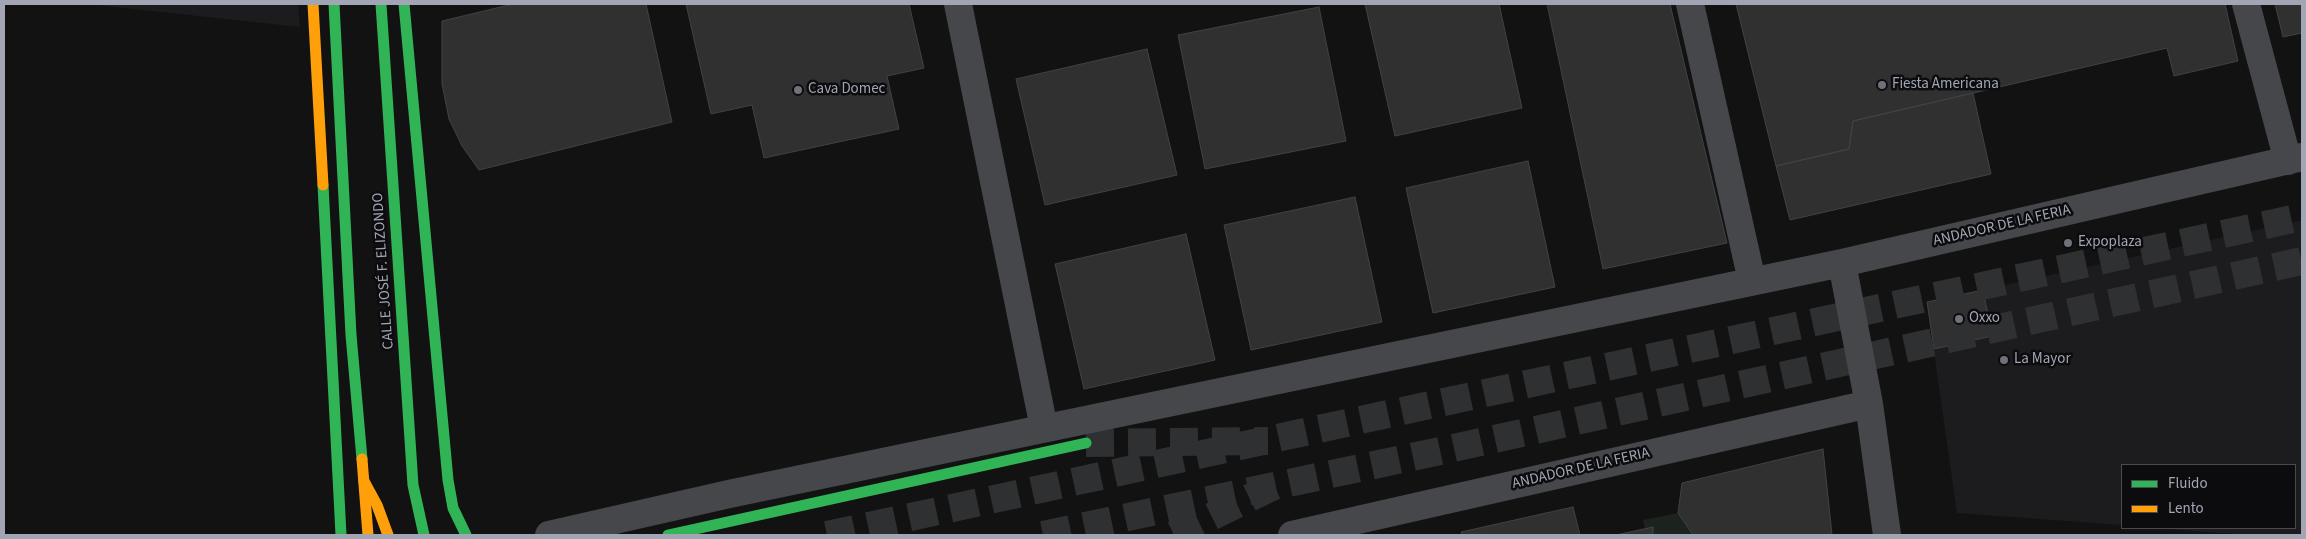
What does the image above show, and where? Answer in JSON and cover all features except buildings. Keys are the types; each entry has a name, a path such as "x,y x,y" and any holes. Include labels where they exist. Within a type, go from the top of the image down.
{"street":[{"path":"312,4 341,535"},
{"path":"334,4 351,335 368,535"},
{"name":"CALLE JOSÉ F. ELIZONDO","path":"381,4 413,485 424,535"},
{"path":"404,4 447,470 457,535"},
{"path":"958,4 1044,428"},
{"path":"1690,4 1752,281"},
{"path":"2246,4 2295,159"},
{"name":"ANDADOR DE LA FERIA","path":"549,535 729,494 1842,263 2295,159"},
{"path":"1842,263 1869,404 1887,535"},
{"name":"ANDADOR DE LA FERIA","path":"1292,535 1869,404"},
{"path":"334,421 377,506 388,535"},
{"path":"668,535 1086,442"},
{"path":"453,508 471,533"}],"shaded area":[{"path":"87,4 298,4 300,27"},
{"name":"Expoplaza","path":"2302,220 2302,535 2251,535 2166,529 2296,529 2296,464 2121,464 2121,525 1957,513 1927,302"},
{"path":"1678,513 1693,535 1646,535 1643,520"}],"tunnel":[{"path":"827,535 2302,217"},
{"path":"1043,535 1440,451 2302,261"},
{"path":"1086,443 1268,441"},
{"path":"1174,535 1274,486"}],"traffic: fast":[{"path":"334,4 351,335 362,459"},
{"path":"381,4 413,485 424,535"},
{"path":"404,4 448,480 453,508 466,535"},
{"path":"323,185 341,535"},
{"path":"668,535 1086,443"}],"traffic: slow":[{"path":"313,4 323,185"},
{"path":"362,459 368,535"},
{"path":"364,481 377,505 388,535"}],"place":[{"name":"Fiesta Americana","path":"1882,85"},
{"name":"Cava Domec","path":"798,90"},
{"name":"Expoplaza","path":"2068,243"},
{"name":"Oxxo","path":"1959,319"},
{"name":"La Mayor","path":"2004,360"}]}
